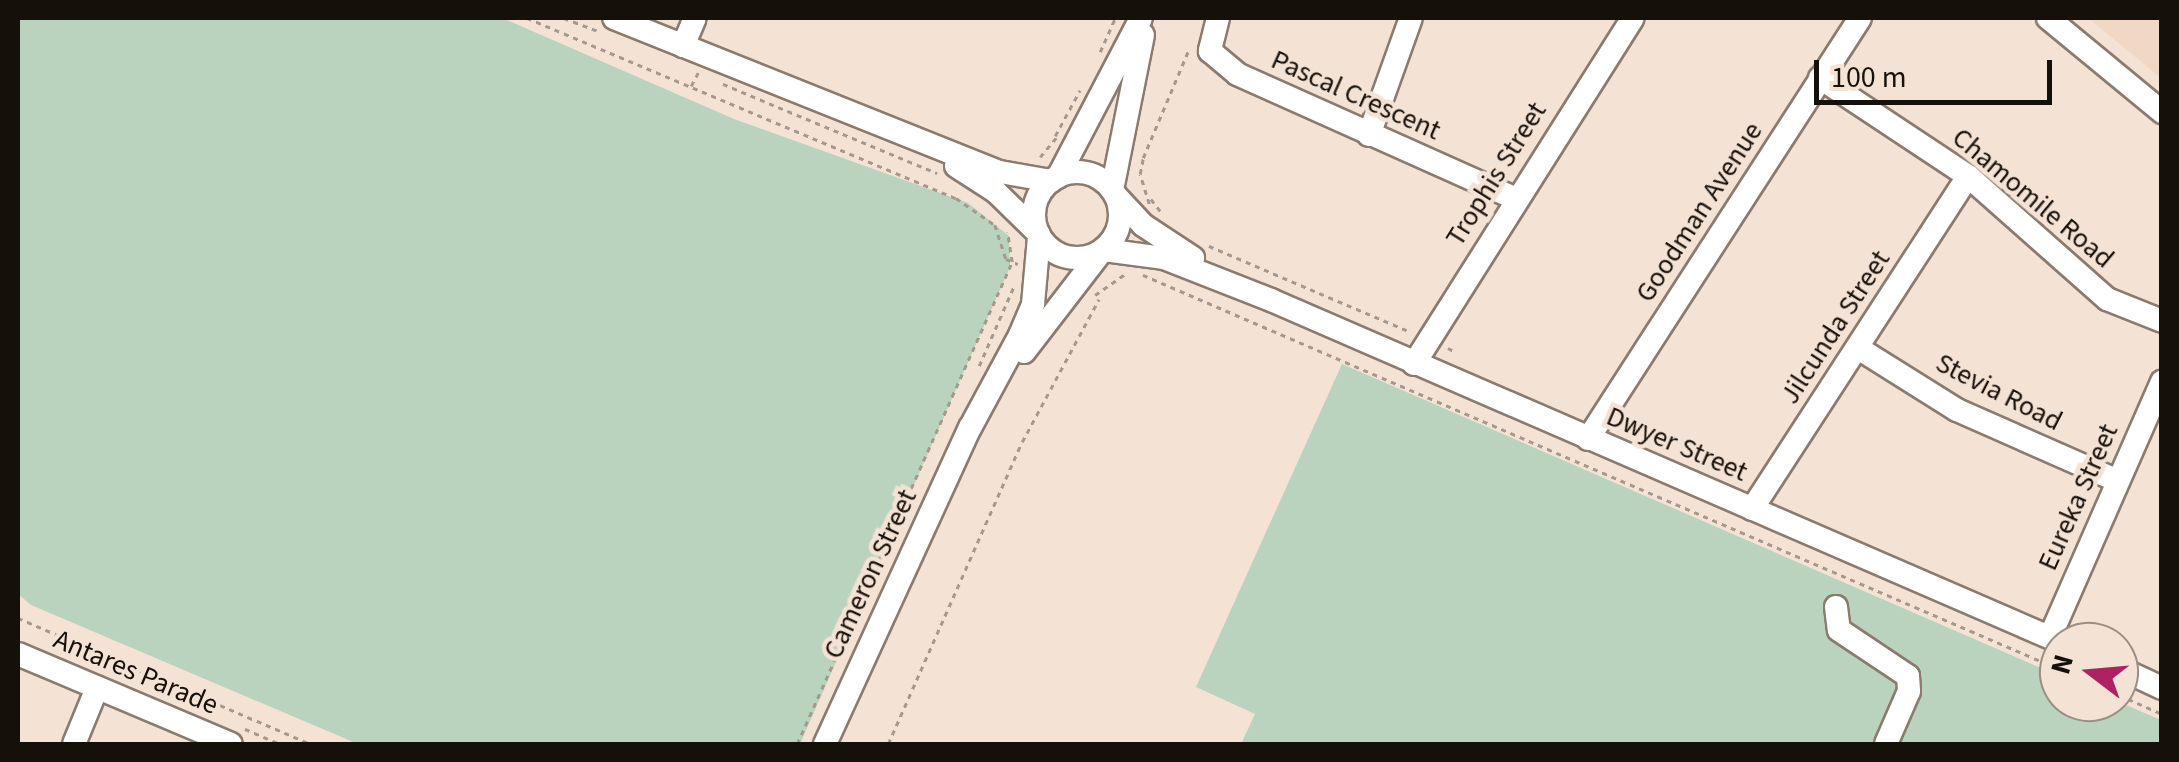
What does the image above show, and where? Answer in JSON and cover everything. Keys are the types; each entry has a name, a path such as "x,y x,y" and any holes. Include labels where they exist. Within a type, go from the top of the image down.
{"street":[{"path":"682,56 695,18"},
{"path":"1038,235 1034,210 1141,18"},
{"path":"915,140 996,192 1067,258 1102,251 1119,226 1114,194 1116,147 1150,18"},
{"name":"Pascal Crescent","path":"1218,18 1210,51 1220,63 1369,135 1514,198"},
{"path":"1369,135 1411,18"},
{"name":"Trophis Street","path":"1414,364 1514,198 1632,18"},
{"name":"Goodman Avenue","path":"1588,439 1860,18"},
{"path":"2048,18 2162,112"},
{"path":"614,28 1030,182 1081,172 1114,194"},
{"name":"Chamomile Road","path":"1820,78 1968,176 2107,299 2162,321"},
{"name":"Jilcunda Street","path":"1752,509 1968,176"},
{"name":"Dwyer Street","path":"1114,194 1142,226 1271,300 2039,633"},
{"name":"Cameron Street","path":"825,744 970,428 1033,304 1038,235"},
{"name":"Dwyer Street","path":"1102,251 1271,300"},
{"name":"Cameron Street","path":"970,428 1102,251"},
{"name":"Stevia Road","path":"1858,348 1957,410 2118,482"},
{"name":"Eureka Street","path":"2062,622 2162,382"},
{"path":"1836,607 1840,630 1908,676 1909,691 1886,744"},
{"name":"Antares Parade","path":"18,654 231,744"},
{"path":"2139,677 2162,688"},
{"path":"74,744 98,688"}],"path":[{"path":"526,18 979,210 1003,237 1006,259 1012,262"},
{"path":"564,18 614,28"},
{"path":"1095,63 1115,18"},
{"path":"1165,217 1150,198 1140,174 1196,33"},
{"path":"682,56 698,73 940,175"},
{"path":"691,86 698,73"},
{"path":"1054,137 1087,78"},
{"path":"1142,226 1150,198"},
{"path":"797,744 1012,262 1006,229 985,206"},
{"path":"1193,239 1456,352"},
{"path":"1131,262 2039,660"},
{"path":"888,744 1022,442 1100,298"},
{"path":"18,618 312,744"},
{"path":"2139,704 2162,714"}],"shaded area":[{"path":"2088,18 2161,18 2161,78"}],"green space":[{"path":"18,18 502,18 734,119 968,203 1009,236 1010,267 800,744 358,744 31,605 18,594"},
{"path":"1342,364 2039,667 2039,722 2139,722 2139,711 2161,720 2161,744 1241,744 1255,714 1196,687"}]}
